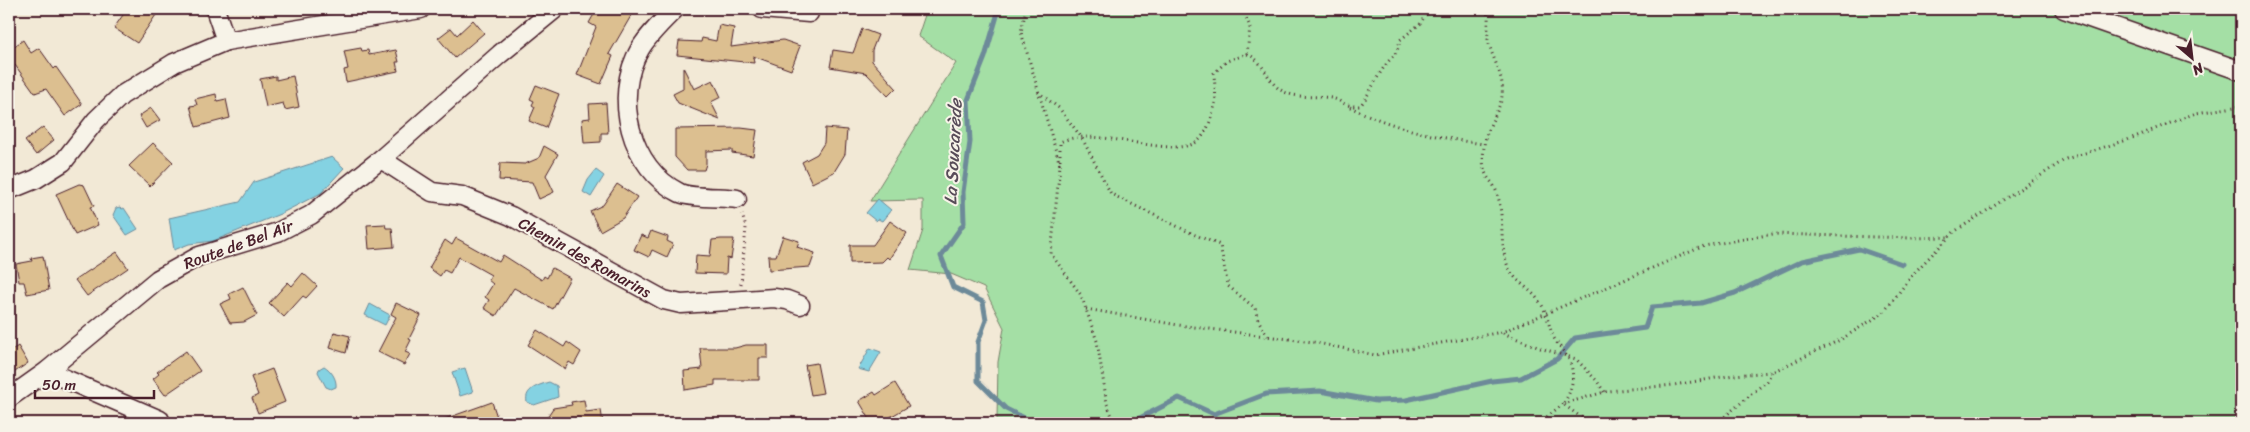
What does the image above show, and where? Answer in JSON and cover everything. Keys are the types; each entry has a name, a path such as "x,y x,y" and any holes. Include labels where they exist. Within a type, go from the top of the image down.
{"street":[{"path":"216,9 226,41"},
{"path":"9,190 36,179 63,162 96,120 122,96 174,63 226,41 399,11 421,9"},
{"name":"Route de Bel Air","path":"9,398 47,371 164,275 199,256 278,232 311,215 380,159 500,54 555,9"},
{"path":"675,9 648,37 639,51 630,73 628,96 633,138 641,158 656,177 681,194 737,199"},
{"path":"762,9 809,13"},
{"path":"2064,9 2241,72"},
{"name":"Chemin des Romarins","path":"380,159 432,192 462,196 511,216 664,300 681,304 774,298 788,300 800,305"},
{"path":"47,371 160,420"}],"path":[{"path":"1026,9 1021,32 1060,165"},
{"path":"1244,9 1250,26 1247,54"},
{"path":"1350,106 1360,106 1370,93 1386,64 1398,53 1400,40 1420,24 1429,9"},
{"path":"1486,9 1489,14 1488,39 1502,78 1503,88 1498,108 1490,124 1484,144 1484,167 1486,175 1494,186 1501,213 1507,264 1515,279 1539,301 1546,313 1556,344 1567,356 1573,382 1570,393 1563,404 1539,423"},
{"path":"1115,423 1107,404 1097,341 1081,295 1051,254 1060,165 1060,142 1081,136 1117,139 1173,148 1190,145 1200,140 1216,102 1214,73 1227,61 1247,54 1254,57 1278,88 1288,93 1300,96 1333,98 1379,121 1450,140 1484,144"},
{"path":"1038,92 1058,108 1081,136 1111,194 1220,245 1228,286 1255,308 1258,320 1268,336"},
{"path":"1563,404 1604,392 1674,385 1734,375 1772,372 1840,340 1883,313 1914,273 1949,237 2066,160 2127,140 2196,113 2241,106"},
{"path":"737,199 746,228 740,300"},
{"path":"1086,309 1313,342 1375,355 1502,332 1704,246 1773,234 1902,238 1949,237"},
{"path":"1502,332 1576,359 1597,381 1604,392"},
{"path":"1717,423 1767,381 1772,372"},
{"path":"1563,404 1589,423"}],"green space":[{"path":"927,9 2241,9 2241,423 1005,423 997,419 998,362 1004,328 984,288 951,274 910,270 923,230 923,200 870,201 956,63 918,36"}],"water":[{"path":"332,157 344,168 321,193 280,214 213,241 189,244 174,250 169,218 240,202 254,182"},
{"path":"596,170 604,176 591,197 583,192 588,180"},
{"path":"878,199 891,210 882,221 878,219 876,221 866,213"},
{"path":"116,208 124,208 138,229 127,235 113,215"},
{"path":"370,304 390,315 385,325 365,315"},
{"path":"870,348 881,352 869,372 858,369"},
{"path":"324,366 333,375 336,387 331,389 326,387 318,372"},
{"path":"465,368 473,392 460,396 452,372"},
{"path":"549,382 557,386 558,397 534,405 527,402 530,391 537,386"}],"building":[{"path":"127,9 160,9 137,43 114,28"},
{"path":"597,9 635,9 609,54 613,56 601,84 577,75 596,27 589,23"},
{"path":"473,20 484,33 455,58 438,38 451,28 457,35"},
{"path":"719,25 734,28 731,47 783,40 800,46 791,70 753,56 754,63 677,55 679,41 701,42 702,38 716,41"},
{"path":"862,29 878,35 872,50 872,61 896,88 888,96 866,73 830,67 833,50 853,53"},
{"path":"23,40 31,53 39,48 54,69 56,67 82,104 65,116 46,89 35,93 15,65 9,69 9,50"},
{"path":"361,48 362,51 368,50 369,55 396,50 399,62 396,62 398,71 346,82 344,70 348,69 344,51"},
{"path":"683,67 694,89 713,80 721,97 711,102 720,120 678,103 673,94 683,89"},
{"path":"276,76 276,80 293,76 299,107 285,110 283,103 266,107 260,79"},
{"path":"536,85 559,94 546,128 529,121 535,107 532,105 534,101 530,99"},
{"path":"216,94 217,101 226,99 230,118 196,127 190,106 197,105 195,99"},
{"path":"606,103 608,133 601,133 601,142 584,143 582,119 590,118 589,104"},
{"path":"151,108 160,120 146,128 139,116"},
{"path":"43,127 54,140 36,155 25,141"},
{"path":"741,128 757,130 753,156 732,153 732,150 706,151 704,170 687,170 675,157 675,129"},
{"path":"825,128 847,130 845,154 834,172 812,183 802,162 817,154 824,143"},
{"path":"153,143 173,162 150,186 129,166"},
{"path":"544,146 558,154 546,175 554,192 539,199 532,182 499,180 500,163 525,164 539,158"},
{"path":"79,184 84,185 94,206 90,207 98,225 75,235 56,194"},
{"path":"617,184 637,197 623,218 600,231 590,211 603,205"},
{"path":"890,221 907,233 889,259 887,257 882,262 850,263 850,245 873,245"},
{"path":"385,224 386,228 392,228 394,247 369,249 367,225"},
{"path":"651,231 668,237 667,241 673,244 667,257 652,250 649,257 634,250 641,235 648,238"},
{"path":"783,236 799,241 797,247 815,253 810,267 769,270 768,256 776,256"},
{"path":"456,238 499,262 503,255 542,280 544,276 547,278 552,268 570,278 553,309 514,288 496,316 484,308 489,300 485,297 493,284 488,280 491,275 459,257 450,273 444,270 440,276 429,268 445,240 452,245"},
{"path":"734,239 731,259 727,258 726,274 695,273 696,255 710,256 712,240"},
{"path":"117,252 128,268 87,296 75,280"},
{"path":"43,256 49,290 27,294 24,282 19,282 16,264 32,261 31,258"},
{"path":"303,273 317,286 306,298 303,296 284,317 269,303 288,282 292,286"},
{"path":"243,287 257,315 244,322 230,323 220,304 231,299 229,294"},
{"path":"396,303 421,315 409,339 411,340 405,352 410,354 404,365 378,352 396,317 391,314"},
{"path":"537,330 564,347 567,342 581,352 574,365 569,362 565,369 528,345"},
{"path":"334,332 350,336 346,353 330,348"},
{"path":"746,345 768,345 768,358 759,358 759,380 715,380 715,385 685,390 684,371 702,369 700,348 735,348"},
{"path":"18,346 28,363 9,376 9,352"},
{"path":"186,351 200,371 165,395 153,379 159,374 157,372"},
{"path":"817,363 823,393 811,395 805,365"},
{"path":"272,369 285,402 258,413 252,398 258,395 251,377"},
{"path":"895,383 909,406 880,423 872,423 859,401 874,392 876,395"},
{"path":"584,400 586,412 601,410 603,423 543,423 553,408 572,405 571,402"},
{"path":"492,402 499,423 439,423 439,421"}],"waterway":[{"name":"La Soucarède","path":"999,9 985,57 968,100 970,142 963,192 964,223 941,256 953,287 983,302 986,320 978,342 978,381 1006,409 1035,423"},
{"path":"1130,423 1179,398 1214,414 1266,394 1320,391 1376,401 1406,400 1492,381 1521,378 1557,359 1575,338 1645,328 1652,307 1701,303 1735,293 1802,261 1859,249 1902,264"}]}
